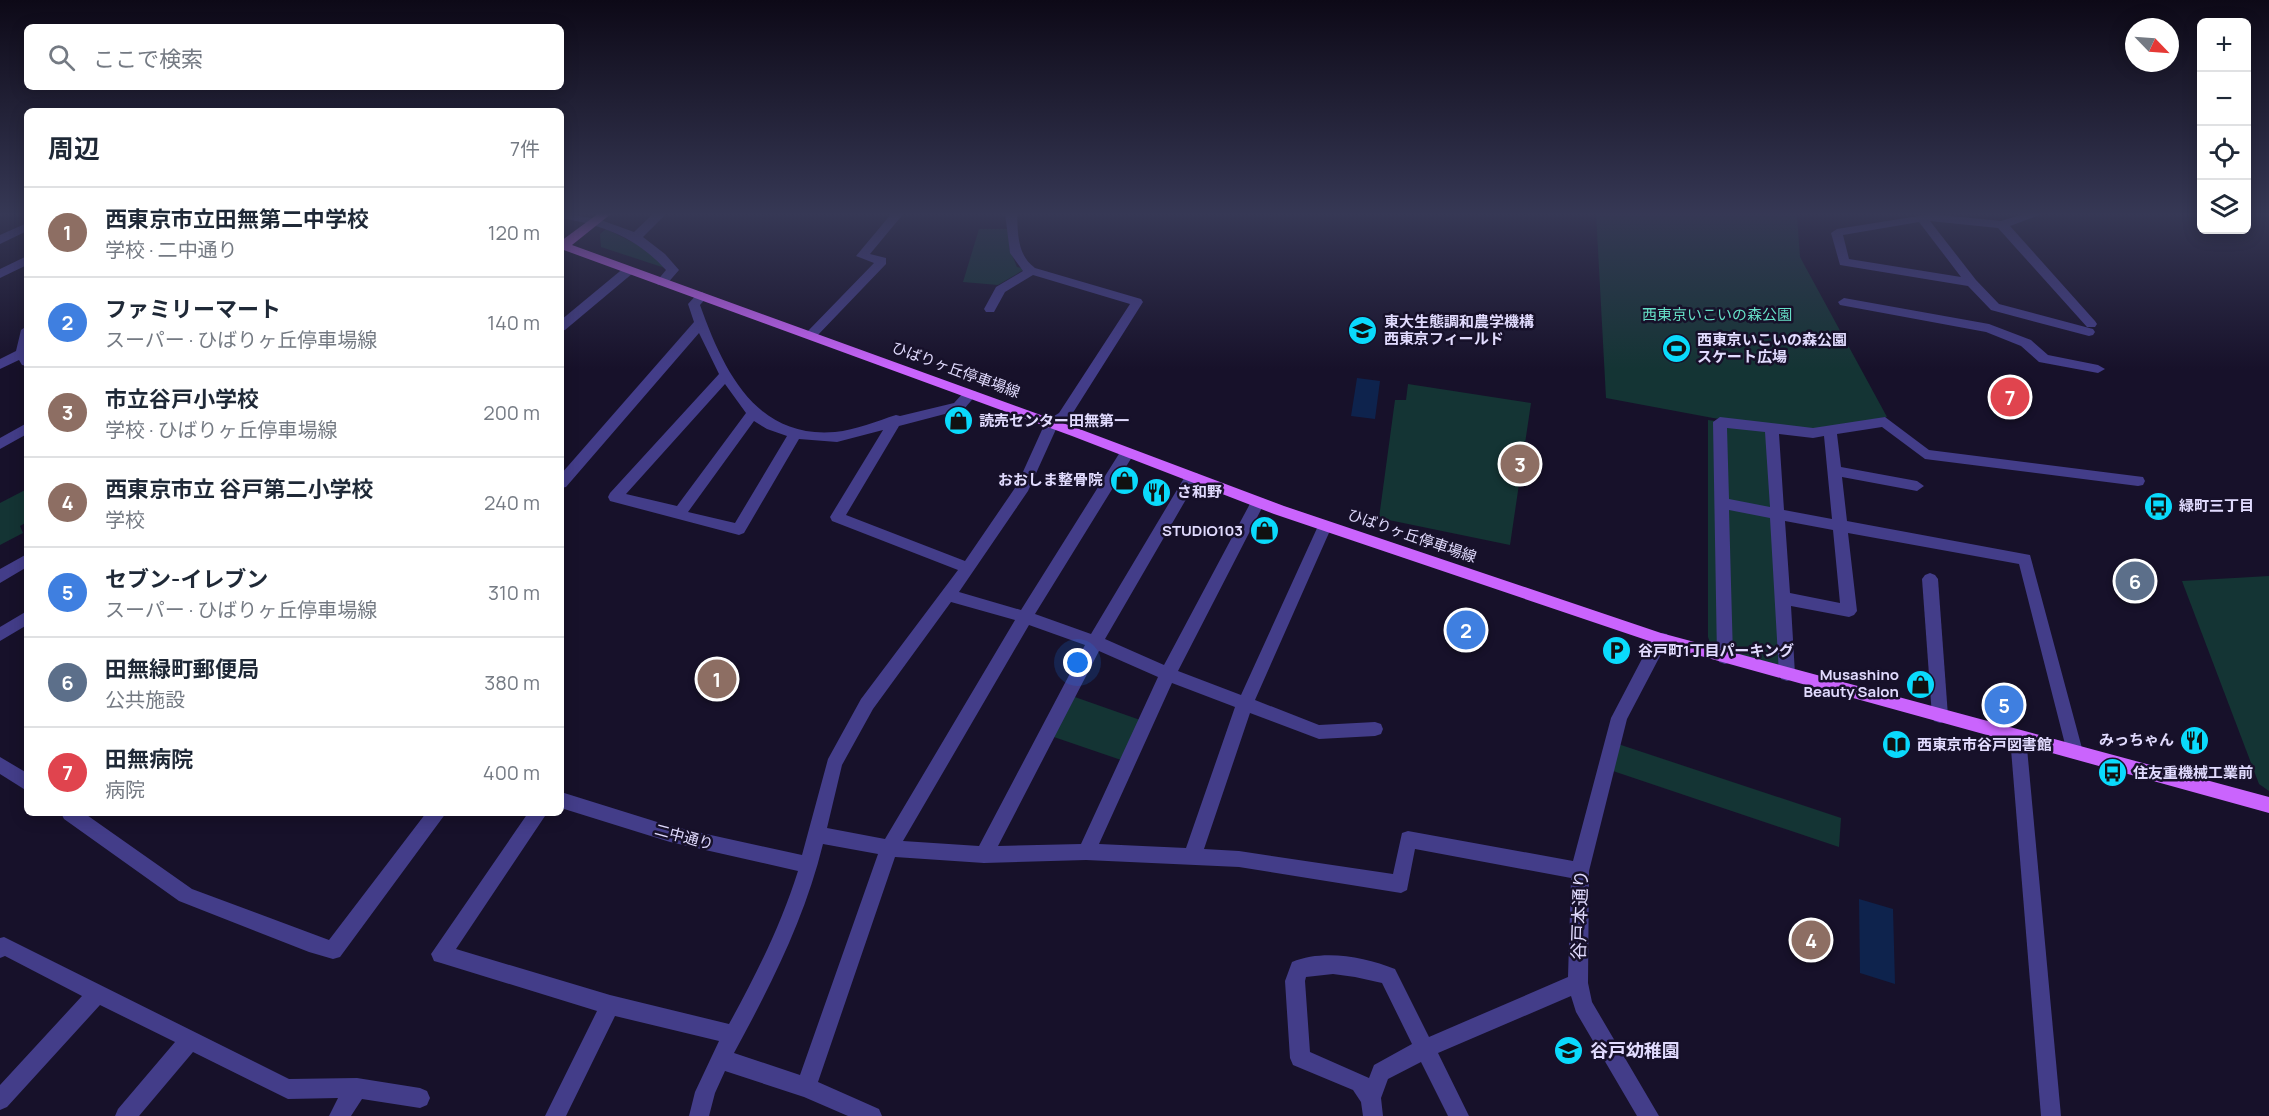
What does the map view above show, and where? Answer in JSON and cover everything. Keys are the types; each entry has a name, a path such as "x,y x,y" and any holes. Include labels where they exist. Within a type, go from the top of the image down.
{"main road":[{"name":"ひばりヶ丘停車場線","path":"616,265 812,335 1325,526 1661,639 2269,805"}],"street":[{"path":"0,274 17,265"},
{"path":"662,282 673,270 669,265"},
{"path":"812,335 878,265"},
{"path":"699,1116 705,1092 720,1059 764,979 798,900 834,764 867,704 968,568 1023,487 1051,424 1064,416 1137,302 1031,271 1021,265"},
{"path":"1863,265 1972,283"},
{"path":"1958,265 1995,307 2090,328 2036,265"},
{"path":"564,324 629,270"},
{"path":"990,309 1000,290 1031,271"},
{"path":"702,296 694,304 700,324 726,375 753,413 760,419 795,434 819,438 837,437 896,420 959,406 970,394"},
{"path":"1844,302 1989,328 2026,343 2044,359 2098,369"},
{"path":"564,480 700,324"},
{"path":"0,365 24,358"},
{"path":"726,375 615,497 739,529 795,434"},
{"path":"678,515 753,413"},
{"path":"896,420 837,517 968,568"},
{"path":"1725,657 1720,422 1813,434 1885,422 1925,454 2138,482"},
{"path":"1772,429 1787,674"},
{"path":"0,444 24,430"},
{"path":"1782,598 1850,611 1830,431"},
{"path":"806,1087 889,848 1024,617 1127,453"},
{"path":"1835,471 1917,486"},
{"path":"984,855 1095,642 1192,477"},
{"path":"1086,852 1168,674 1258,502"},
{"path":"1722,503 2025,559 2075,753"},
{"path":"1192,858 1245,703 1325,526"},
{"path":"0,577 24,562"},
{"path":"1930,579 1940,716"},
{"path":"947,595 1024,617 1095,642 1168,674 1319,732 1375,729"},
{"path":"0,635 24,619"},
{"name":"谷戸本通り","path":"1649,1116 1583,1005 1578,983 1580,871 1619,718 1661,639"},
{"path":"2018,737 2051,1116"},
{"path":"0,764 24,781"},
{"name":"二中通り","path":"564,802 670,834 809,865"},
{"path":"74,816 186,895 309,943 333,950 435,816"},
{"path":"536,816 441,954 610,1005 734,1035"},
{"path":"816,834 889,848 984,855 1086,852 1239,859 1401,884 1408,839 1580,871"},
{"path":"0,949 4,946 288,1089 357,1088 420,1098"},
{"path":"1372,1107 1360,1083 1300,1058 1295,981 1299,969 1313,965 1360,966 1388,976 1459,1116"},
{"path":"1372,1107 1381,1072 1424,1049 1578,983"},
{"path":"0,1100 98,993"},
{"path":"555,1116 610,1005"},
{"path":"125,1116 189,1041"},
{"path":"720,1059 806,1087 872,1116"},
{"path":"339,1116 357,1088"}],"green space":[{"path":"968,265 1016,265 1025,269 998,285 963,282"},
{"name":"西東京いこいの森公園","path":"1599,265 1804,265 1887,417 1810,431 1713,418 1606,398"},
{"path":"1408,384 1531,403 1510,545 1379,518 1395,400 1406,400"},
{"path":"1708,420 1772,429 1787,674 1714,654 1708,637"},
{"path":"24,491 24,524 20,526 23,533 0,545 0,503"},
{"path":"2269,576 2269,791 2259,784 2182,581"},
{"path":"1072,696 1143,721 1124,761 1051,736"},
{"path":"1618,744 1841,818 1839,847 1613,771"}],"water":[{"path":"1357,378 1380,381 1375,419 1351,416"},
{"path":"1859,899 1893,909 1895,984 1860,973"}],"place":[{"name":"東大生態調和農学機構 西東京フィールド","path":"1363,331"},
{"name":"西東京いこいの森公園 スケート広場","path":"1676,349"},
{"name":"田無病院","path":"2010,397"},
{"name":"読売センター田無第一","path":"958,421"},
{"name":"市立谷戸小学校","path":"1520,464"},
{"name":"おおしま整骨院","path":"1124,480"},
{"name":"さ和野","path":"1156,492"},
{"name":"緑町三丁目","path":"2158,506"},
{"name":"STUDIO103","path":"1264,531"},
{"name":"田無緑町郵便局","path":"2135,581"},
{"name":"ファミリーマート","path":"1466,630"},
{"name":"谷戸町1丁目パーキング","path":"1617,651"},
{"name":"西東京市立田無第二中学校","path":"717,679"},
{"name":"Musashino Beauty Salon","path":"1920,684"},
{"name":"セブン-イレブン","path":"2004,705"},
{"name":"みっちゃん","path":"2195,740"},
{"name":"西東京市谷戸図書館","path":"1896,745"},
{"name":"住友重機械工業前","path":"2112,773"},
{"name":"西東京市立 谷戸第二小学校","path":"1811,940"},
{"name":"谷戸幼稚園","path":"1569,1051"}]}
